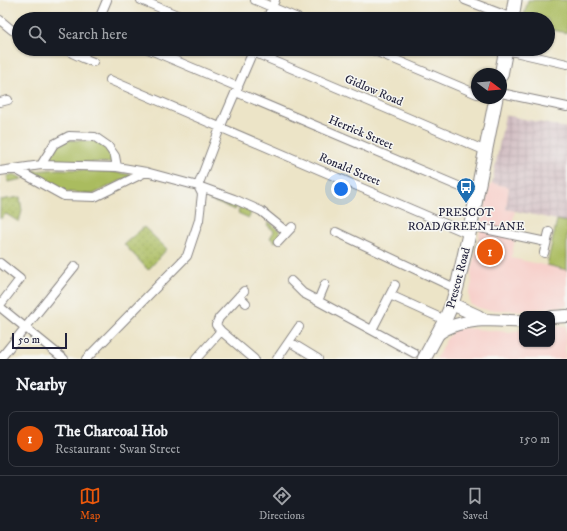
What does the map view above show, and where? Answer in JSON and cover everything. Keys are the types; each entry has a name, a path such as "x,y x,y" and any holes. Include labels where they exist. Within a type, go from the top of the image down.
{"main road":[{"path":"513,12 515,0"},
{"path":"502,68 505,56"},
{"name":"Prescot Road","path":"419,356 438,334 457,289 486,151 494,104"},
{"path":"448,312 478,316 484,320"},
{"path":"448,312 470,322"},
{"path":"555,317 567,316"},
{"path":"438,334 450,327 470,322 484,320 519,321"}],"street":[{"path":"102,12 107,0"},
{"path":"140,0 170,12"},
{"path":"255,0 274,4 288,12"},
{"path":"466,0 495,12"},
{"path":"0,20 12,30"},
{"path":"79,56 93,62"},
{"name":"Herrick Street","path":"163,56 237,90 477,194"},
{"path":"86,359 187,256 199,220 202,194 198,186 220,128 251,56"},
{"name":"Gidlow Road","path":"268,56 486,151"},
{"path":"387,56 471,91"},
{"path":"532,56 567,64"},
{"name":"Ronald Street","path":"110,80 220,128 470,230 546,242"},
{"path":"507,100 567,107"},
{"path":"41,165 54,144 70,136 95,137 108,146 115,156 117,167"},
{"path":"0,171 41,165 117,167 146,172 198,186 261,211 289,229 278,242"},
{"path":"14,169 64,196 95,197 146,172"},
{"path":"336,232 457,289"},
{"path":"544,253 549,232"},
{"path":"0,263 20,279 0,306 64,359"},
{"path":"0,359 75,266"},
{"path":"291,281 303,293 419,356"},
{"path":"318,301 326,284"},
{"path":"372,330 395,285"},
{"path":"246,303 241,293 219,318 216,325 254,359"},
{"path":"390,295 448,312"},
{"path":"278,359 299,327"},
{"path":"196,359 221,331"},
{"path":"290,342 318,359"}],"shaded area":[{"path":"505,115 567,128 567,222 506,209 509,187 492,183"},
{"path":"492,183 509,187 506,209 515,211 510,234 516,235 511,258 567,270 567,306 518,311 488,310 470,304 469,294 472,282 471,274 489,188"},
{"path":"566,326 565,359 436,359 446,340 454,330 464,328 509,332 519,330 519,347 555,347 555,327"}],"green space":[{"path":"528,0 567,0 567,33 555,30 555,12 525,12"},
{"path":"68,140 96,141 106,148 113,160 111,163 51,161 48,159 55,146"},
{"path":"59,169 107,171 133,175 93,194 66,192 34,179 31,172"},
{"path":"14,174 23,179 8,182 7,176"},
{"path":"211,196 215,196 238,205 235,210 209,200"},
{"path":"20,197 22,211 19,222 6,214 0,219 0,200"},
{"path":"240,206 251,212 249,218 238,213"},
{"path":"557,220 567,222 567,270 547,265"},
{"path":"269,222 280,231 280,236 275,242 270,238 274,231 267,225"},
{"path":"144,227 167,249 148,270 124,244"}],"place":[{"name":"PRESCOT ROAD/GREEN LANE","path":"466,204"},
{"name":"The Charcoal Hob","path":"490,252"}]}
